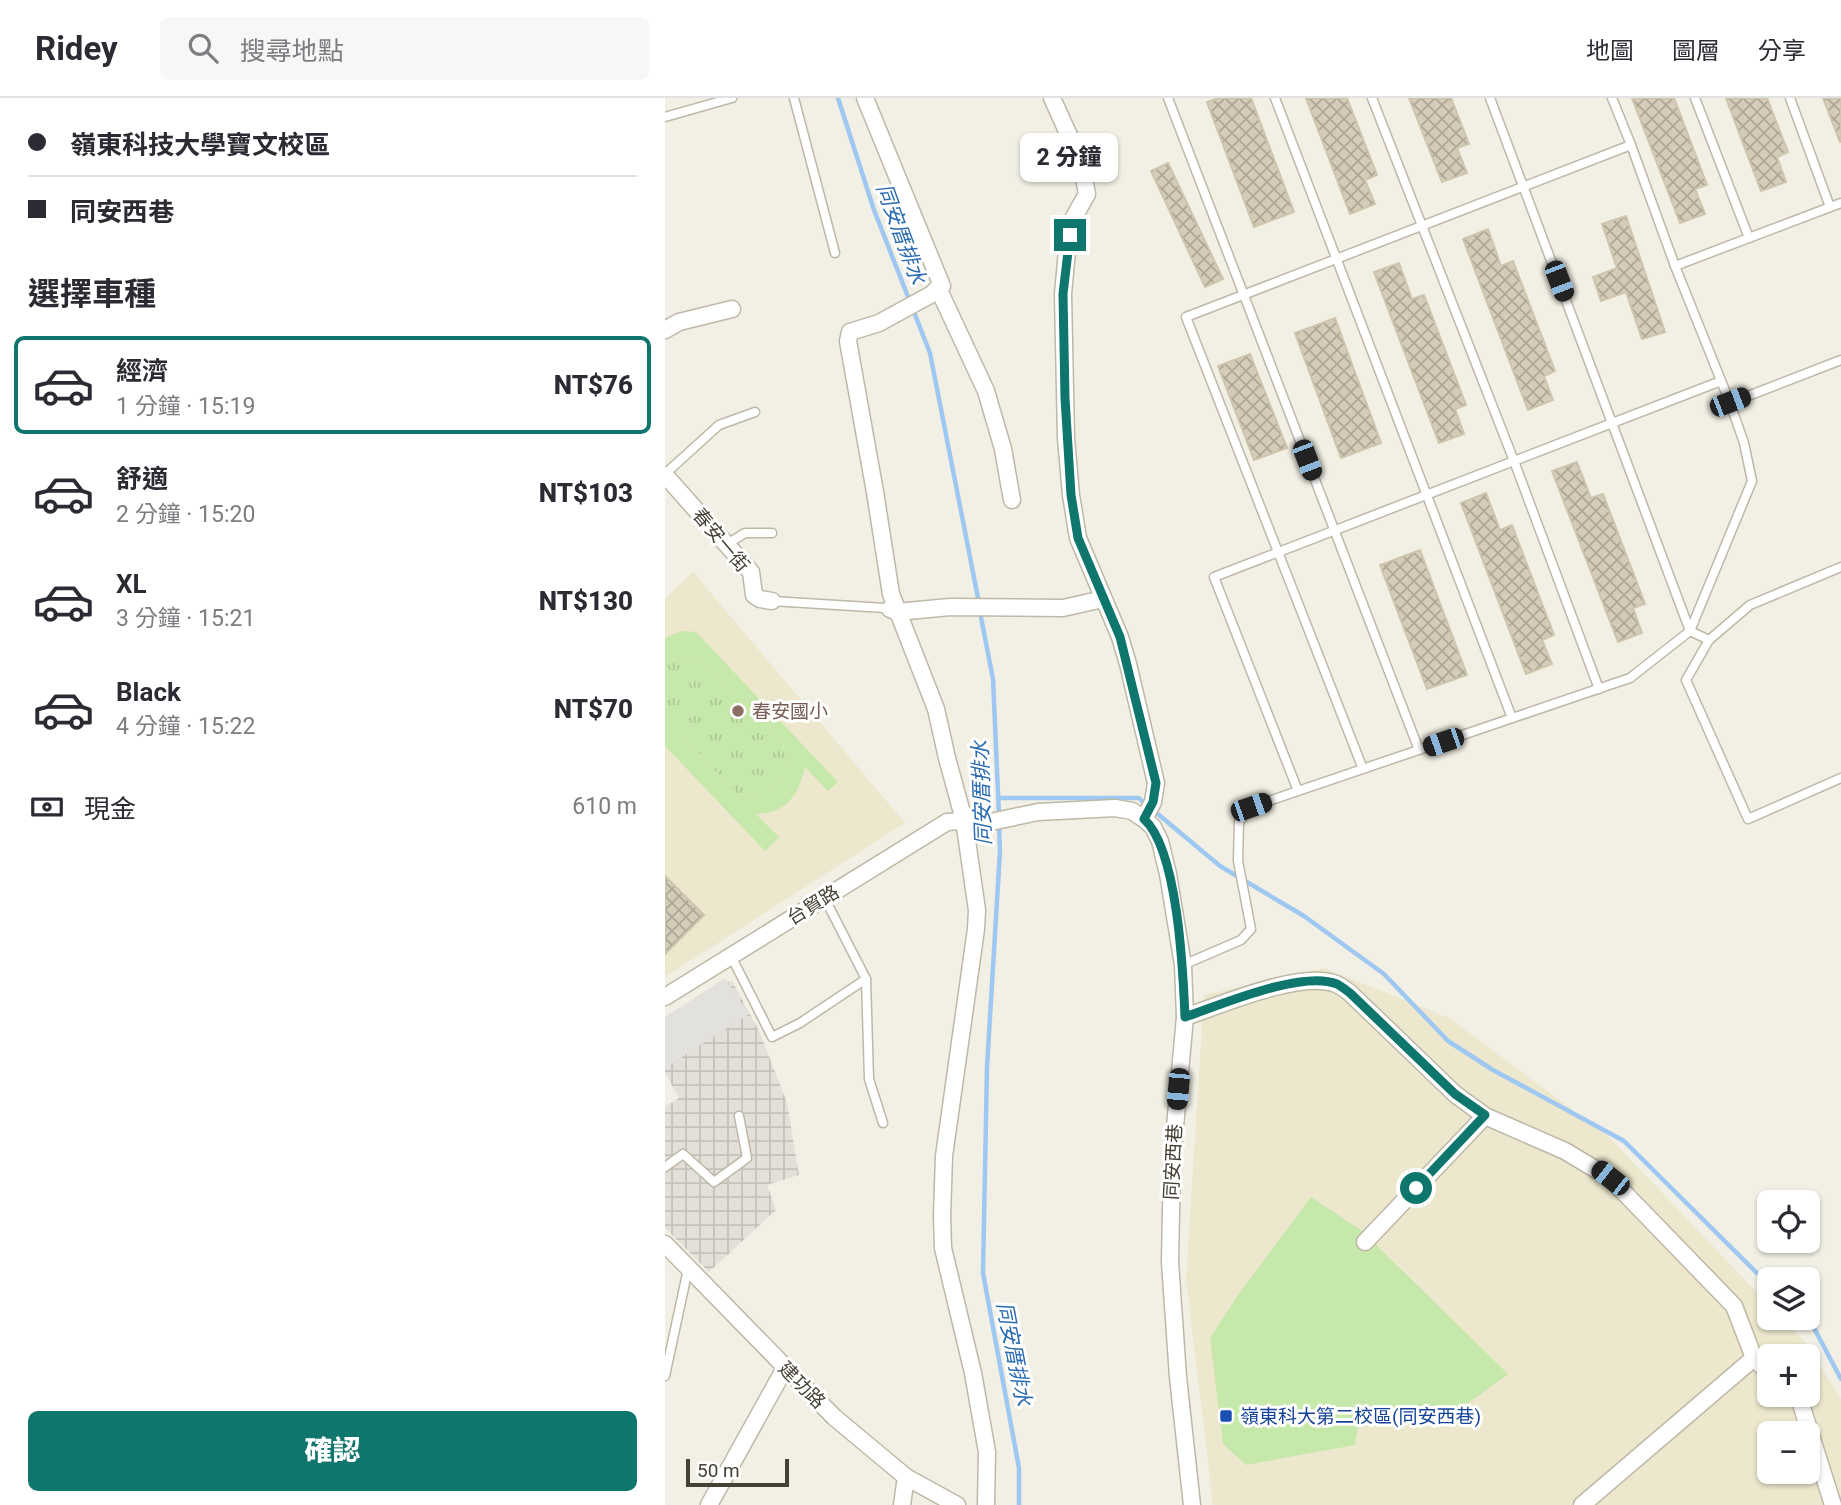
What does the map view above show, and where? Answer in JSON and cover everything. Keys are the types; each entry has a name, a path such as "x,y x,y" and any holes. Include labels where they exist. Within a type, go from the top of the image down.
{"street":[{"path":"865,98 941,286 879,323 850,332 848,341 875,492 891,593 891,610 936,709 964,820 977,910 944,1156 942,1216 943,1248 975,1385 987,1452 986,1505"},
{"path":"964,820 986,823 1038,812 1115,808 1132,811 1144,819 1153,802 1156,783 1125,655 1078,538 1066,438 1063,294 1073,219 1087,194 1081,162 1052,98"},
{"path":"935,291 986,391 1003,449 1012,500"},
{"path":"666,328 679,322 732,309"},
{"name":"春安一街","path":"665,474 751,572 754,595 772,601"},
{"path":"891,610 950,607 1063,608 1103,598"},
{"name":"同安西巷","path":"1144,819 1153,827 1160,841 1183,965 1185,1017 1172,1160 1170,1262 1178,1377 1192,1505"},
{"name":"台貿路","path":"665,997 947,822 964,820"},
{"path":"1185,1017 1276,986 1322,981 1337,985 1350,993 1455,1094 1485,1115 1565,1151 1610,1178 1734,1306 1753,1358 1757,1362"},
{"path":"1365,1242 1485,1115"},
{"name":"建功路","path":"665,1244 834,1417 907,1477 957,1505"},
{"path":"1582,1505 1753,1358"},
{"path":"709,1505 785,1368"},
{"path":"1802,1407 1833,1505"},
{"path":"901,1505 907,1477"}],"lane":[{"path":"665,117 732,98"},
{"path":"794,98 835,253"},
{"path":"1168,98 1419,750"},
{"path":"1275,98 1512,718"},
{"path":"1372,98 1514,461 1599,688"},
{"path":"1490,98 1690,631 1709,640"},
{"path":"1183,965 1241,940 1251,929 1238,861 1239,822 1251,807 1630,678 1690,631 1752,481 1744,443 1730,402 1612,98"},
{"path":"1695,98 1749,238"},
{"path":"1790,98 1830,207"},
{"path":"1363,769 1186,317 1631,145"},
{"path":"1675,266 1841,203"},
{"path":"1730,402 1841,360"},
{"path":"1299,791 1214,577 1721,381"},
{"path":"665,474 719,425 755,412"},
{"path":"727,544 745,533 772,533"},
{"path":"1841,567 1750,605 1709,640 1686,680 1748,819 1841,778"},
{"path":"772,601 891,610"},
{"path":"824,897 866,979 869,1079 883,1123"},
{"path":"731,956 772,1037 800,1024 866,979"},
{"path":"665,1167 683,1154 714,1182 747,1158 739,1116"},
{"path":"665,1376 688,1269"}],"shaded area":[{"name":"春安國小","path":"693,572 905,823 665,977 665,599"},
{"path":"1324,968 1449,1018 1609,1137 1757,1292 1757,1330 1793,1330 1806,1343 1757,1344 1757,1407 1820,1407 1820,1365 1841,1399 1841,1505 1213,1505 1186,1279 1204,995"},
{"path":"725,978 749,1014 665,1068 665,1017"},
{"path":"732,981 760,1033 787,1103 799,1175 767,1185 776,1210 709,1272 665,1228 665,1107 679,1098 665,1073 665,1020 720,983"}],"green space":[{"path":"682,631 696,632 838,782 828,791 805,767 799,786 789,801 776,810 756,814 779,837 765,851 665,746 665,717 736,793 749,795 764,792 781,779 785,769 783,743 701,660 685,656 665,662 665,638"},
{"path":"685,656 701,660 783,743 786,761 784,772 776,784 764,792 736,793 665,717 665,662"},
{"path":"1311,1197 1362,1231 1508,1374 1452,1415 1362,1407 1355,1445 1246,1465 1223,1444 1210,1338 1238,1295"}],"building":[{"path":"1218,98 1251,98 1294,212 1254,227 1207,102"},
{"path":"1306,98 1347,98 1377,175 1365,180 1375,204 1350,214"},
{"path":"1409,98 1451,98 1469,144 1457,148 1467,173 1442,182"},
{"path":"1632,98 1674,98 1707,185 1695,189 1705,214 1680,223"},
{"path":"1726,98 1767,98 1788,152 1777,157 1786,182 1761,191"},
{"path":"1823,98 1841,98 1841,142 1840,142"},
{"path":"1168,163 1223,279 1205,287 1151,171"},
{"path":"1626,216 1665,332 1642,339 1626,292 1601,301 1593,277 1617,268 1602,224"},
{"path":"1488,229 1501,266 1513,261 1555,371 1544,376 1553,400 1528,410 1463,239"},
{"path":"1399,263 1412,299 1424,295 1466,405 1455,409 1464,434 1439,443 1374,272"},
{"path":"1335,318 1381,443 1341,458 1295,333"},
{"path":"1250,354 1287,448 1254,460 1218,366"},
{"path":"1577,462 1591,498 1603,494 1645,604 1633,608 1642,633 1618,642 1552,471"},
{"path":"1486,493 1500,530 1512,525 1554,635 1542,640 1552,664 1526,674 1461,503"},
{"path":"1420,550 1467,675 1427,689 1380,565"},
{"path":"665,876 704,915 665,954"}],"waterway":[{"name":"同安厝排水","path":"838,98 874,210 930,353 979,603"},
{"name":"同安厝排水","path":"980,612 993,679 999,815"},
{"path":"998,798 1139,798 1146,805"},
{"path":"1153,810 1220,866 1304,916 1384,974 1448,1041 1493,1070 1624,1141 1757,1273"},
{"name":"同安厝排水","path":"999,824 1000,851 987,1067 983,1273 1019,1468 1019,1505"},
{"path":"1815,1330 1841,1379"}],"place":[{"name":"春安國小","path":"738,711"},
{"name":"嶺東科大第二校區(同安西巷)","path":"1226,1416"}],"route":[{"path":"1070,235 1063,294 1066,438 1071,495 1078,538 1120,637 1128,664 1156,783 1153,802 1144,819 1153,827 1160,841 1168,874 1183,965 1185,1017 1276,986 1322,981 1337,985 1350,993 1455,1094 1485,1115 1416,1188"}]}
